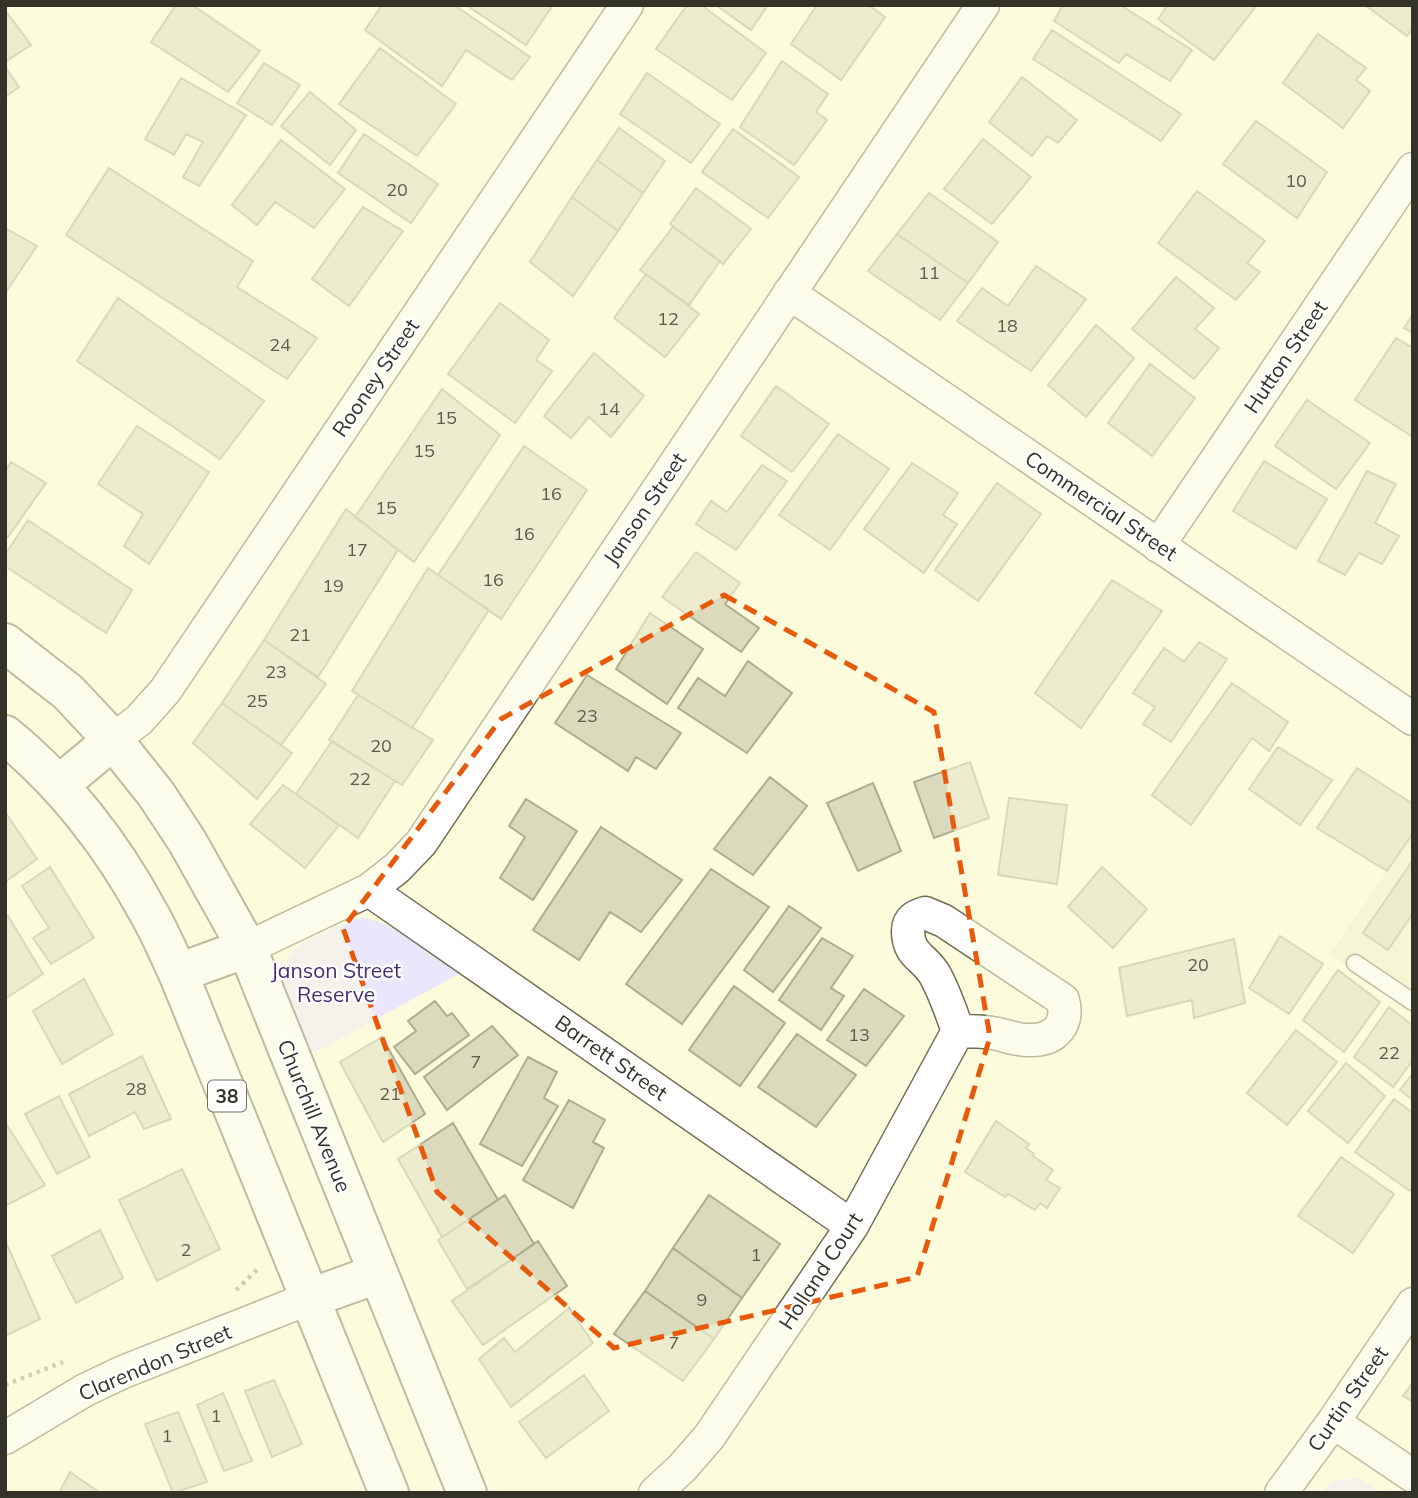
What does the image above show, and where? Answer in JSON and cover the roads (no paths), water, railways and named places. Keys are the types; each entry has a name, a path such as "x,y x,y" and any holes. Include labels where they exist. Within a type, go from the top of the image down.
{"main road":[{"name":"Churchill Avenue","path":"5,643 68,692 113,740 156,794 187,841 247,948 467,1493"},
{"name":"38","path":"5,735 59,785 115,858 147,909 178,973 388,1493"},
{"path":"59,785 113,740"},
{"path":"178,973 247,948"},
{"path":"310,1298 377,1274"}],"street":[{"name":"Rooney Street","path":"113,740 139,719 165,691 628,5"},
{"name":"Janson Street","path":"247,948 369,890 397,868 437,821 983,5"},
{"name":"Hutton Street","path":"1158,546 1413,169"},
{"name":"Commercial Street","path":"789,293 1413,719"},
{"name":"Barrett Street","path":"369,890 852,1226"},
{"path":"925,913 944,921 1063,1000 1066,1013 1063,1026 1055,1034 1033,1041 992,1033 958,1031 933,971 915,954 908,941 908,925 914,917 925,913"},
{"name":"Holland Court","path":"655,1493 709,1437 852,1226 958,1031"},
{"name":"Clarendon Street","path":"5,1438 85,1390 123,1372 310,1298"},
{"name":"Curtin Street","path":"1281,1493 1413,1304"},
{"path":"1333,1422 1413,1476"}],"lane":[{"path":"1355,963 1413,1002"}],"park label":[{"name":"Janson Street Reserve","path":"336,983"}]}
